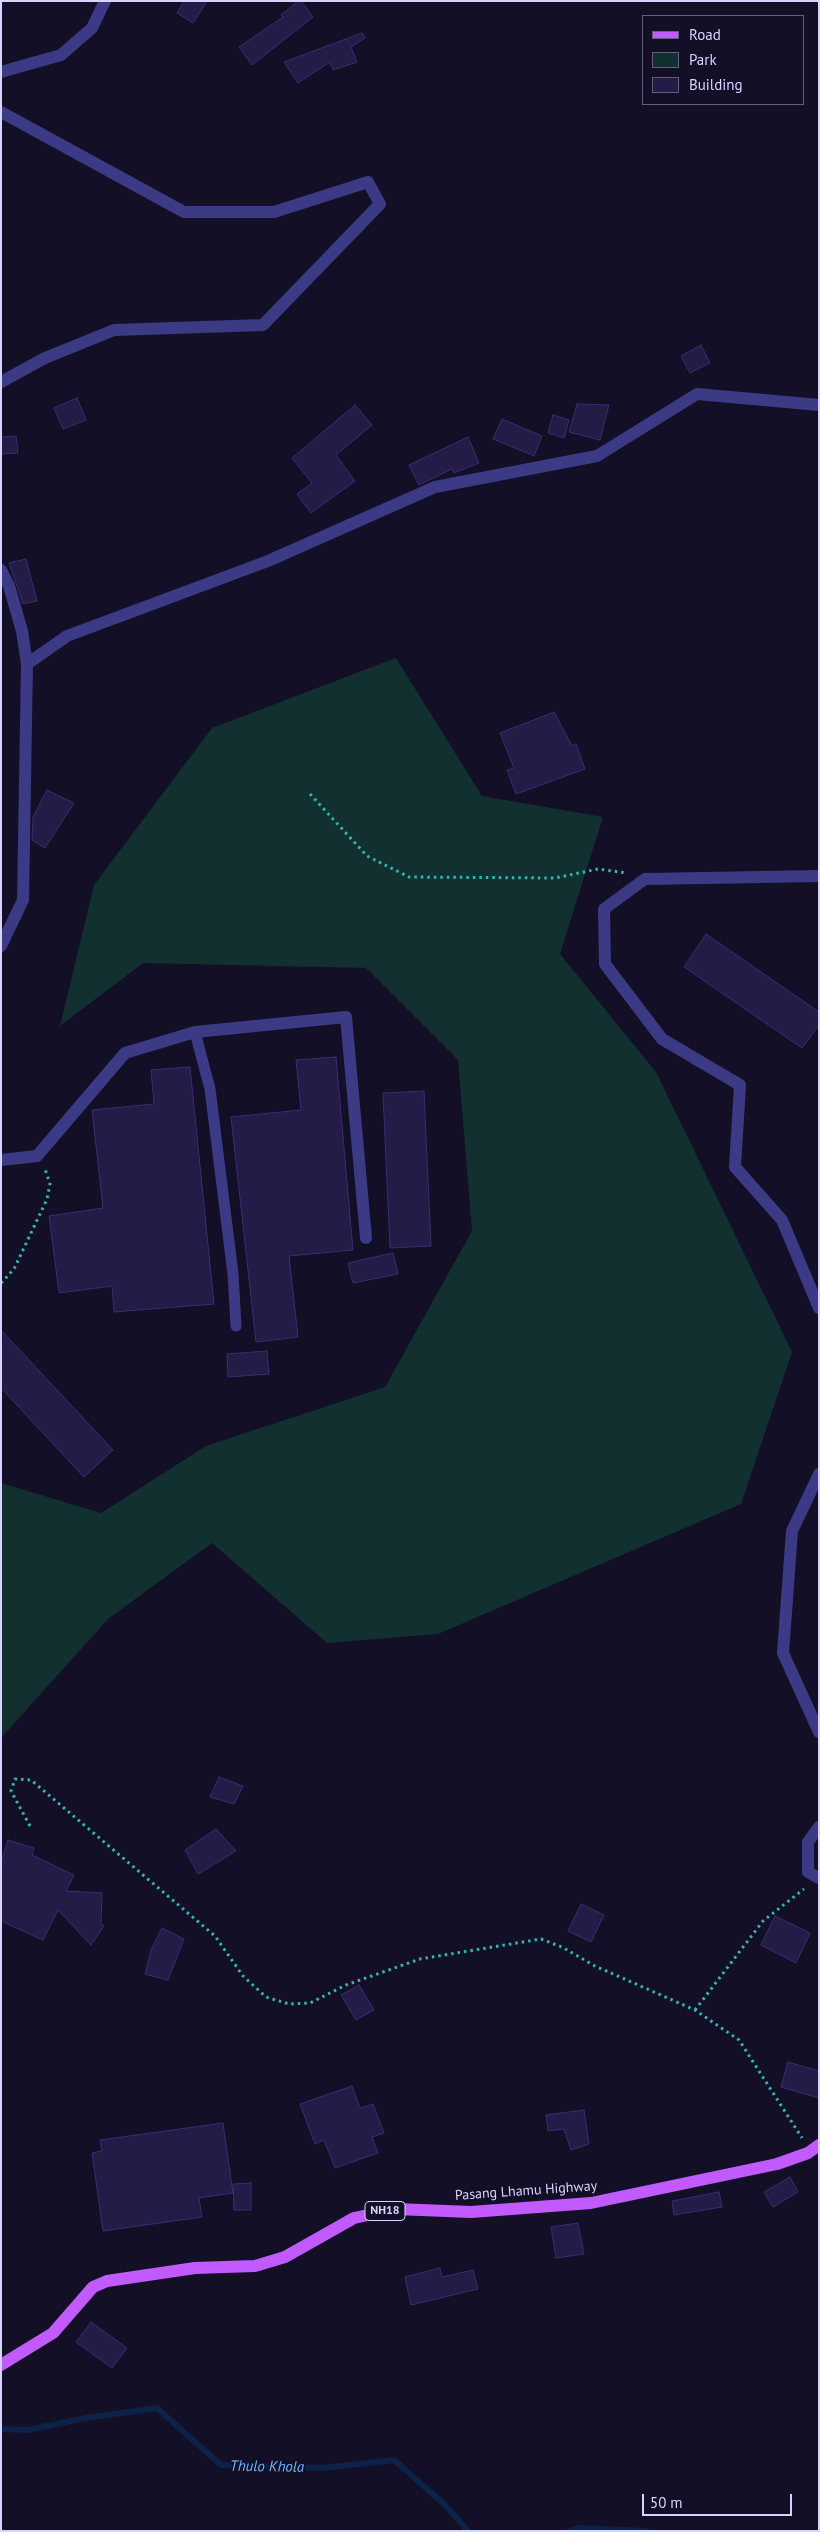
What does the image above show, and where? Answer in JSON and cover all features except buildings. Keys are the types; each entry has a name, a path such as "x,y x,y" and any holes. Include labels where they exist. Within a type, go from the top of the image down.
{"main road":[{"name":"Pasang Lhamu Highway","path":"1,2366 53,2333 93,2287 108,2281 195,2268 254,2266 285,2257 354,2218 396,2209 472,2212 591,2203 777,2164 808,2153 819,2145"}],"street":[{"path":"1,72 61,55 92,28 105,1"},
{"path":"1,112 184,212 274,212 368,182 380,204 263,325 114,330 46,358 1,382"},
{"path":"27,664 67,636 268,561 435,487 597,456 697,394 819,405"},
{"path":"1,570 7,600 22,631 27,664 23,900 1,946"},
{"path":"819,876 645,879 604,910 605,964 662,1039 740,1085 735,1167 782,1220 819,1308"},
{"path":"1,1160 37,1156 124,1053 195,1032 346,1017 366,1238"},
{"path":"819,1474 792,1531 783,1653 819,1732"},
{"path":"815,1881 808,1872 808,1842 819,1827"}],"lane":[{"path":"195,1032 210,1089 233,1274 236,1326"}],"path":[{"path":"310,794 367,856 409,877 554,878 598,869 634,874"},
{"path":"1,1283 14,1269 47,1199 50,1184 37,1156"},
{"path":"30,1826 11,1791 15,1779 31,1780 215,1936 243,1976 266,1997 288,2004 310,2003 346,1985 420,1959 540,1939 562,1947 595,1966 695,2010 739,2040 799,2130 808,2153"},
{"path":"695,2010 763,1921 815,1881"}],"green space":[{"path":"396,658 482,796 603,817 560,954 656,1072 792,1352 741,1504 438,1634 327,1643 212,1543 108,1619 1,1738 1,1483 101,1513 206,1446 385,1387 472,1231 458,1060 366,968 143,963 60,1026 94,885 212,728"}],"waterway":[{"name":"Thulo Khola","path":"1,2429 28,2430 86,2418 157,2408 221,2465 323,2468 394,2460 443,2503 468,2531"},
{"name":"Thulo Khola","path":"570,2531 579,2528 646,2531"}]}
